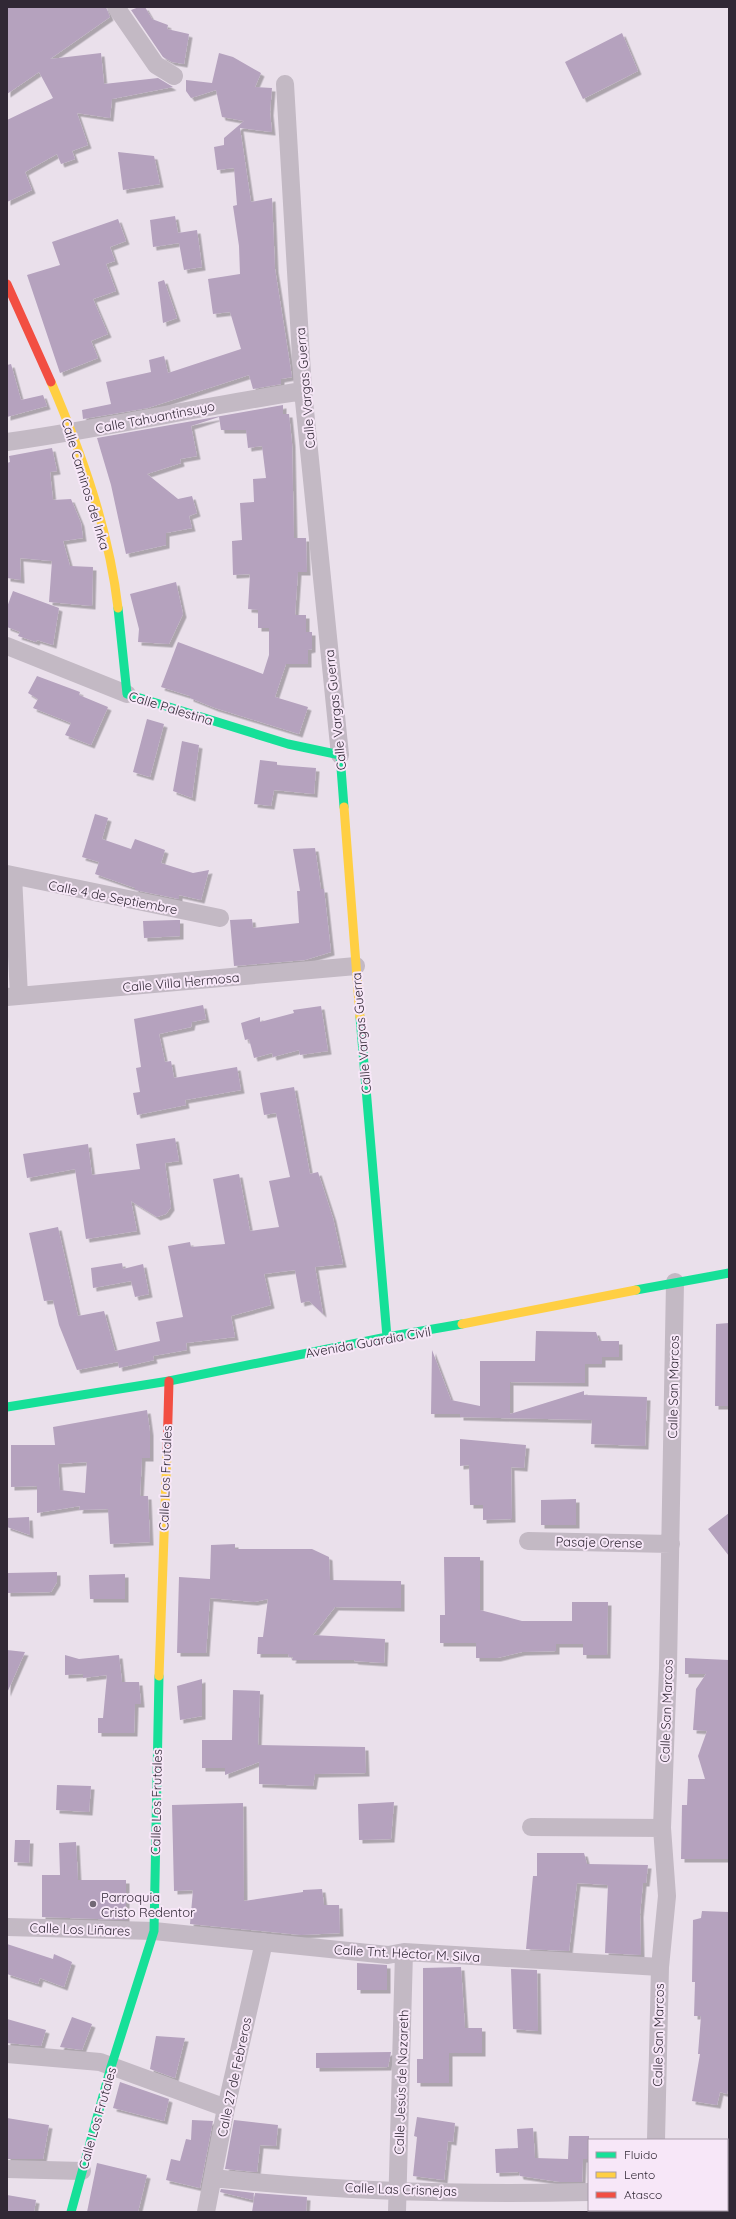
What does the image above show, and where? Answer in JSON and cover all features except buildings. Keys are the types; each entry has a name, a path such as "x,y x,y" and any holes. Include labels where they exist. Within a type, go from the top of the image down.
{"street":[{"path":"116,7 156,65 174,76"},
{"name":"Calle Vargas Guerra","path":"285,84 303,391 340,755 387,1337"},
{"name":"Calle Caminos del Inka","path":"7,284 73,433 97,508 113,574 127,694"},
{"name":"Calle Tahuantinsuyo","path":"7,442 73,433 229,402 303,391"},
{"name":"Calle Palestina","path":"7,646 127,694 288,744 340,755"},
{"path":"10,875 13,997"},
{"name":"Calle 4 de Septiembre","path":"10,875 220,918"},
{"name":"Calle Villa Hermosa","path":"13,997 356,966"},
{"name":"Avenida Guardia Civil","path":"7,1407 169,1381 387,1337 413,1334 675,1282 729,1273"},
{"name":"Calle San Marcos","path":"656,2139 660,1967 667,1896 662,1828 668,1668 675,1282"},
{"name":"Calle Los Frutales","path":"71,2212 111,2067 154,1931 159,1652 169,1381"},
{"name":"Pasaje Orense","path":"528,1541 670,1544"},
{"path":"531,1827 662,1828"},
{"name":"Calle Los Liñares","path":"7,1927 154,1931"},
{"name":"Calle Tnt. Héctor M. Silva","path":"154,1931 388,1955 404,1952 660,1967"},
{"name":"Calle 27 de Febreros","path":"206,2212 226,2108 264,1942"},
{"name":"Calle Jesús de Nazareth","path":"398,2212 404,1952"},
{"path":"7,2054 100,2062 226,2108"},
{"path":"7,2169 82,2171"},
{"name":"Calle Las Crisnejas","path":"213,2178 268,2183 398,2190 588,2192"}],"traffic: fast":[{"path":"118,608 127,694 288,744 340,755 344,807"},
{"path":"360,1017 387,1337"},
{"path":"636,1290 729,1273"},
{"path":"7,1407 169,1381 387,1337 462,1324"},
{"path":"71,2212 111,2067 154,1931 159,1676"}],"traffic: slow":[{"path":"51,382 93,493 108,550 118,608"},
{"path":"344,807 360,1017"},
{"path":"462,1324 636,1290"},
{"path":"159,1676 167,1452"}],"traffic: jam":[{"path":"7,284 51,382"},
{"path":"167,1452 169,1381"}],"place":[{"name":"Parroquia Cristo Redentor","path":"93,1904"}]}
